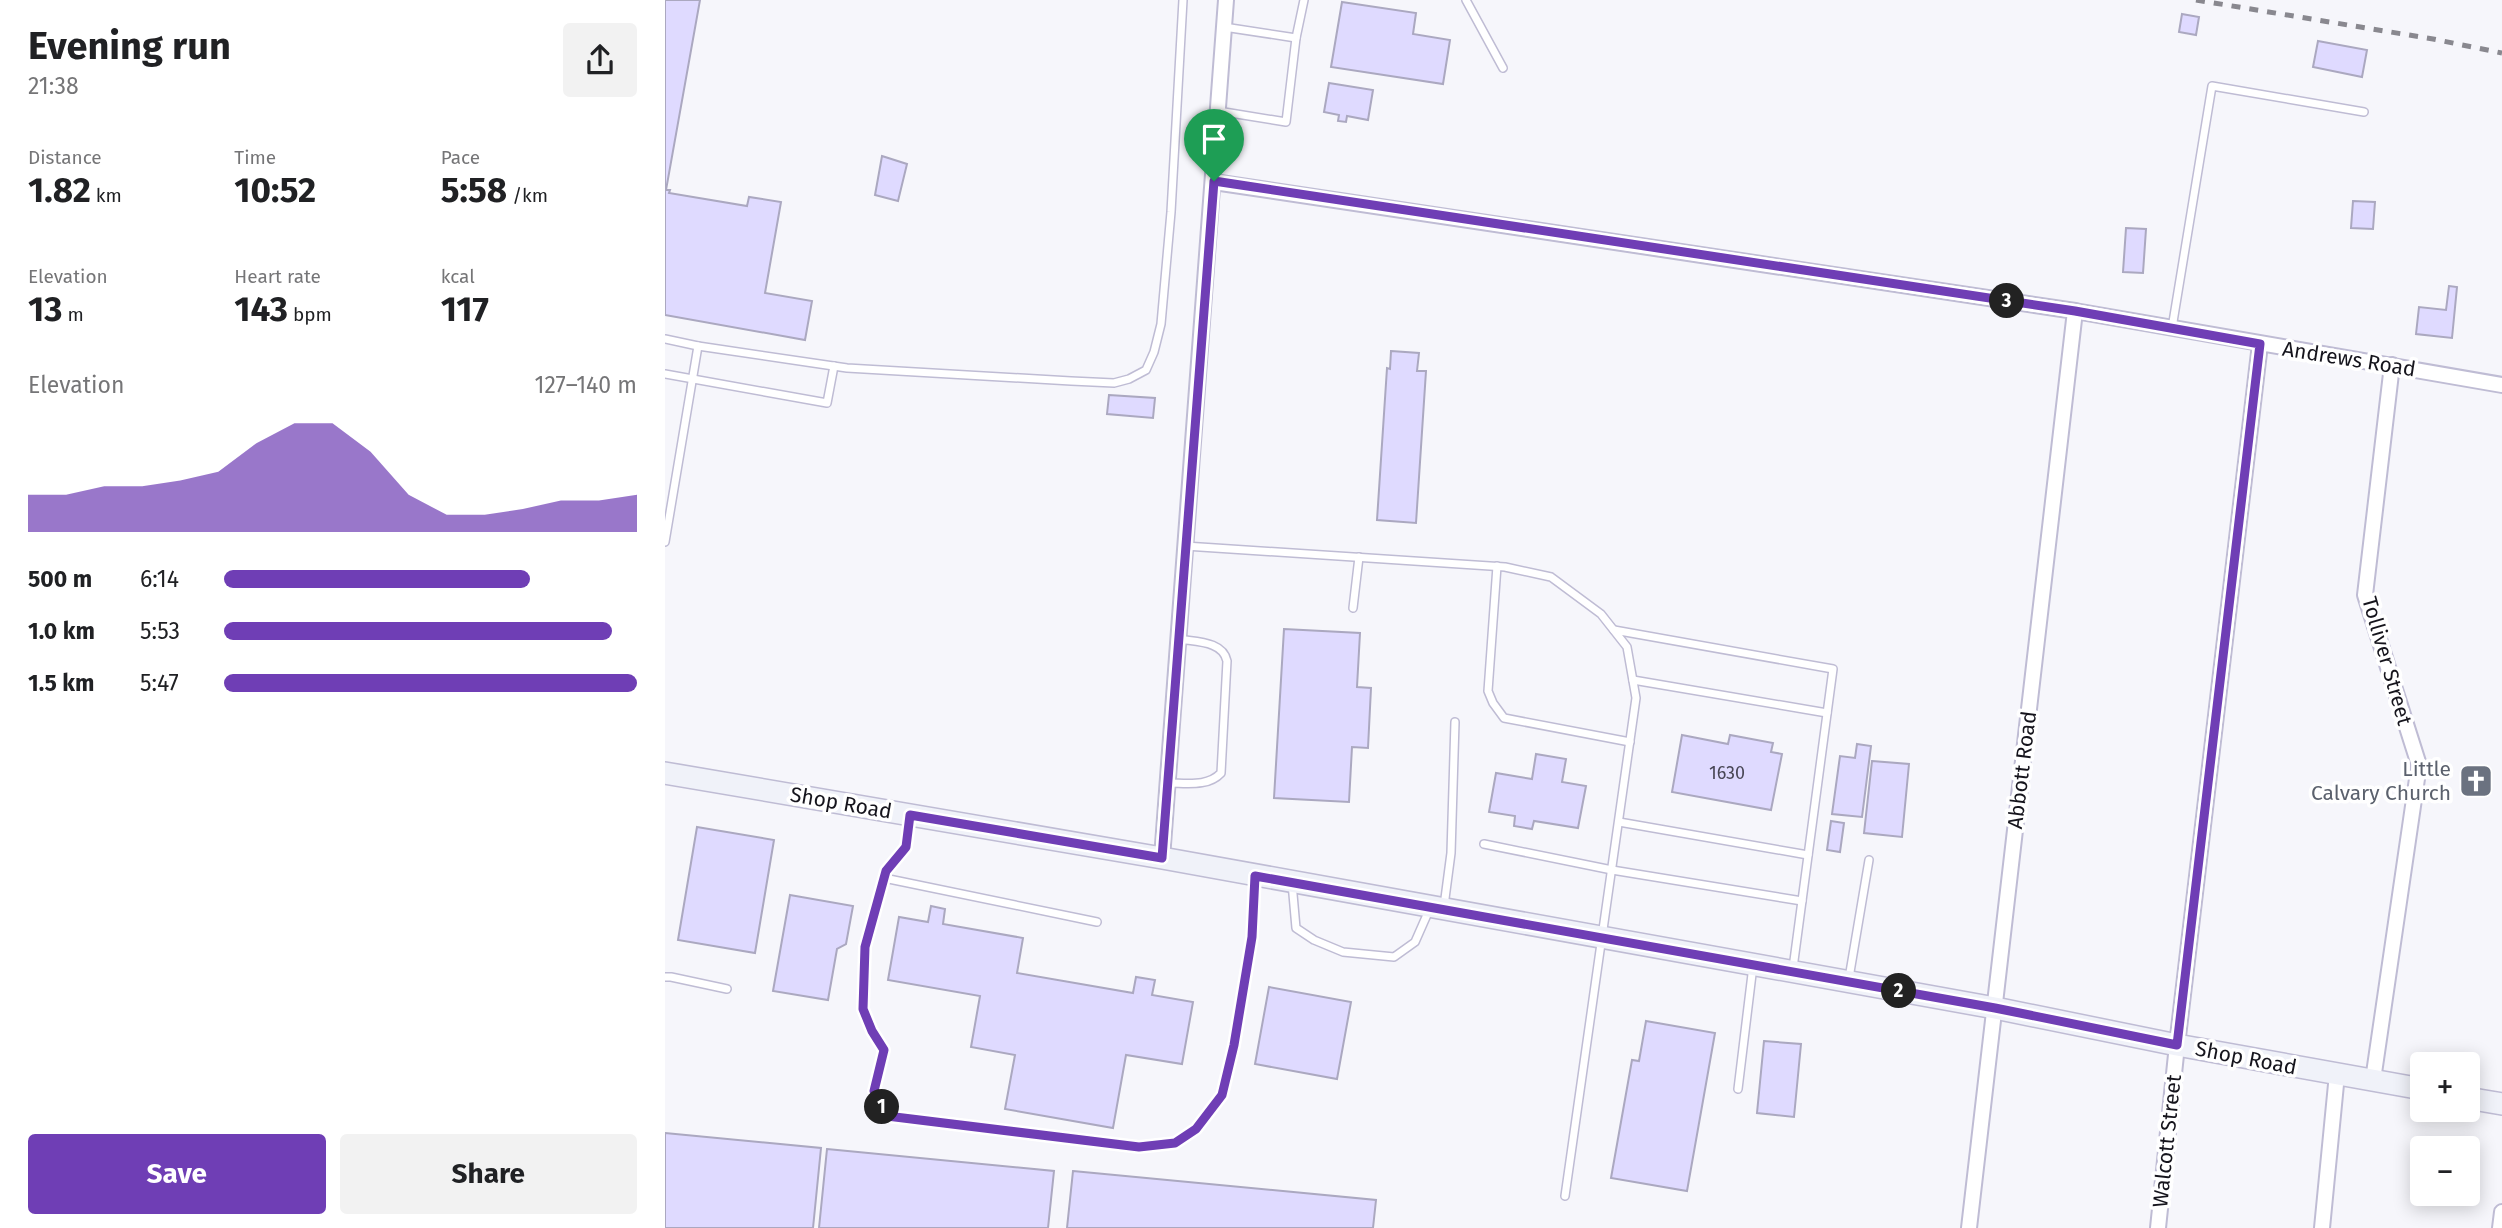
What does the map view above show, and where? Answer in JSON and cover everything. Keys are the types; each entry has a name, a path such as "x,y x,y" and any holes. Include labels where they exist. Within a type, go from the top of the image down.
{"street":[{"path":"1162,858 1226,0"},
{"name":"Andrews Road","path":"1214,181 2075,311 2502,385"},
{"name":"Abbott Road","path":"1969,1228 2075,311"},
{"name":"Walcott Street","path":"2158,1228 2177,1045 2260,344"},
{"name":"Tolliver Street","path":"2373,1080 2419,765 2365,594 2392,365"},
{"name":"Shop Road","path":"665,773 1162,858 1995,1008 2177,1045 2410,1087"},
{"path":"2322,1228 2337,1074"},
{"path":"2480,1100 2502,1104"},
{"path":"2500,1228 2502,1212"}],"lane":[{"path":"665,339 834,366 1114,383 1146,370 1161,324 1171,212 1183,0"},
{"path":"1219,111 1286,122 1296,38 1304,0"},
{"path":"1467,0 1503,68"},
{"path":"1224,26 1296,38"},
{"path":"2172,329 2212,86 2364,112"},
{"path":"665,542 698,346"},
{"path":"665,374 827,403 834,366"},
{"path":"1185,546 1497,566 1551,577 1601,614 1627,648 1636,698 1565,1196"},
{"path":"1353,608 1359,558"},
{"path":"1497,566 1488,691 1504,718 1630,742"},
{"path":"1613,630 1833,669 1792,972"},
{"path":"1167,783 1207,782 1214,780 1221,772 1226,653 1218,647 1178,639"},
{"path":"1633,680 1827,713"},
{"path":"1292,882 1296,928 1314,940 1343,952 1394,957 1415,942 1437,909 1451,853 1455,722"},
{"path":"910,815 906,847 886,871 865,947 863,1009 884,1050 874,1091 887,1116 1139,1147 1175,1143 1196,1129 1222,1095 1234,1045 1252,937 1255,876"},
{"path":"1619,822 1808,855"},
{"path":"1484,844 1612,870 1802,901"},
{"path":"1849,982 1869,860"},
{"path":"884,878 1097,922"},
{"path":"1738,1089 1753,965"},
{"path":"665,977 671,976 727,989"}],"building":[{"path":"665,0 700,0 666,190 670,190 669,193 747,206 749,197 781,202 765,293 812,301 805,340 665,315"},
{"path":"1342,2 1416,13 1413,34 1450,40 1443,84 1331,67"},
{"path":"2182,14 2199,17 2196,35 2179,32"},
{"path":"2318,41 2367,50 2362,77 2313,67"},
{"path":"1329,83 1373,90 1368,120 1347,116 1346,122 1338,121 1339,115 1324,112"},
{"path":"882,156 907,164 898,201 875,195"},
{"path":"2353,201 2375,202 2373,229 2351,228"},
{"path":"2126,228 2146,229 2143,273 2123,272"},
{"path":"2449,286 2457,287 2452,338 2416,334 2419,307 2446,310"},
{"path":"1391,351 1419,353 1417,371 1426,371 1416,523 1377,520 1387,368 1390,369"},
{"path":"1109,395 1155,398 1153,418 1107,414"},
{"path":"1284,629 1360,633 1357,687 1371,688 1368,748 1352,747 1349,802 1274,798"},
{"path":"1682,735 1728,744 1730,735 1773,743 1771,752 1782,754 1771,810 1672,792"},
{"path":"1857,744 1871,746 1862,817 1832,814 1840,756 1855,758"},
{"path":"1536,754 1566,759 1562,782 1586,786 1578,828 1534,821 1532,829 1514,826 1515,816 1489,812 1496,773 1532,779"},
{"path":"1872,761 1909,764 1902,837 1864,833"},
{"path":"1831,821 1844,823 1840,852 1827,850"},
{"path":"697,827 774,840 755,953 678,940"},
{"path":"790,895 853,906 846,944 837,949 828,1000 773,991"},
{"path":"931,906 945,909 943,924 1023,938 1017,973 1133,993 1136,977 1155,980 1152,995 1193,1002 1182,1064 1126,1055 1113,1128 1005,1109 1015,1055 971,1047 980,996 888,980 899,917 928,922"},
{"path":"1269,987 1351,1002 1337,1079 1255,1064"},
{"path":"1646,1021 1715,1033 1687,1191 1611,1178 1632,1060 1639,1061"},
{"path":"1764,1041 1801,1044 1794,1117 1757,1113"},
{"path":"665,1133 821,1148 813,1228 665,1228"},
{"path":"827,1149 1054,1171 1048,1228 819,1228"},
{"path":"1073,1171 1376,1200 1373,1228 1067,1228"}],"railway":[{"path":"2196,0 2502,53"}],"place":[{"name":"Little Calvary Church","path":"2476,781"}],"route":[{"path":"1214,181 2075,311 2260,344 2177,1045 1995,1008 1255,876 1252,937 1234,1045 1222,1095 1196,1129 1175,1143 1139,1147 887,1116 874,1091 884,1050 863,1009 865,947 886,871 906,847 910,815 1162,858 1214,181"}]}
